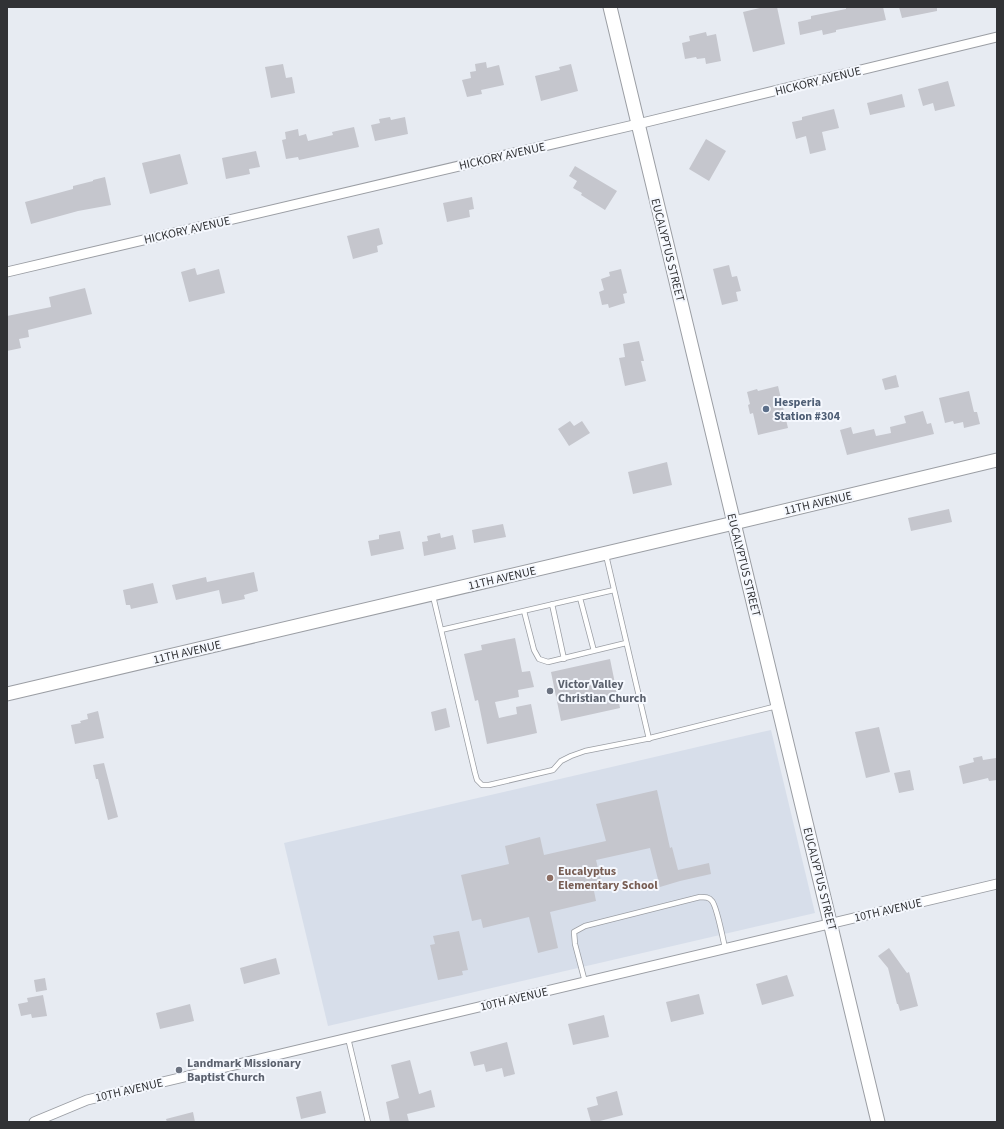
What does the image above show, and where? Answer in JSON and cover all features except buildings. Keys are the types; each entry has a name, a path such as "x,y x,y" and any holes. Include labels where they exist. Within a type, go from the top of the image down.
{"main road":[{"name":"EUCALYPTUS STREET","path":"610,7 878,1122"},
{"name":"11TH AVENUE","path":"7,694 605,554 997,460"}],"street":[{"name":"HICKORY AVENUE","path":"7,272 638,124 997,37"},
{"name":"10TH AVENUE","path":"34,1122 87,1100 997,884"}],"lane":[{"path":"605,554 649,739"},
{"path":"441,630 614,590"},
{"path":"432,594 475,773 477,780 482,785 489,785 552,770 561,761 585,751 649,739 778,706"},
{"path":"580,598 594,651"},
{"path":"552,604 564,659"},
{"path":"524,611 534,650 539,659 548,662 626,643"},
{"path":"585,982 575,944 574,932 578,929 700,897 707,897 712,900 715,906 725,948"},
{"path":"348,1038 368,1122"}],"shaded area":[{"name":"Eucalyptus Elementary School","path":"771,730 815,913 328,1026 284,843"}],"place":[{"name":"Hesperia Station #304","path":"766,409"},
{"name":"Victor Valley Christian Church","path":"550,691"},
{"name":"Eucalyptus Elementary School","path":"550,878"},
{"name":"Landmark Missionary Baptist Church","path":"179,1070"}]}
